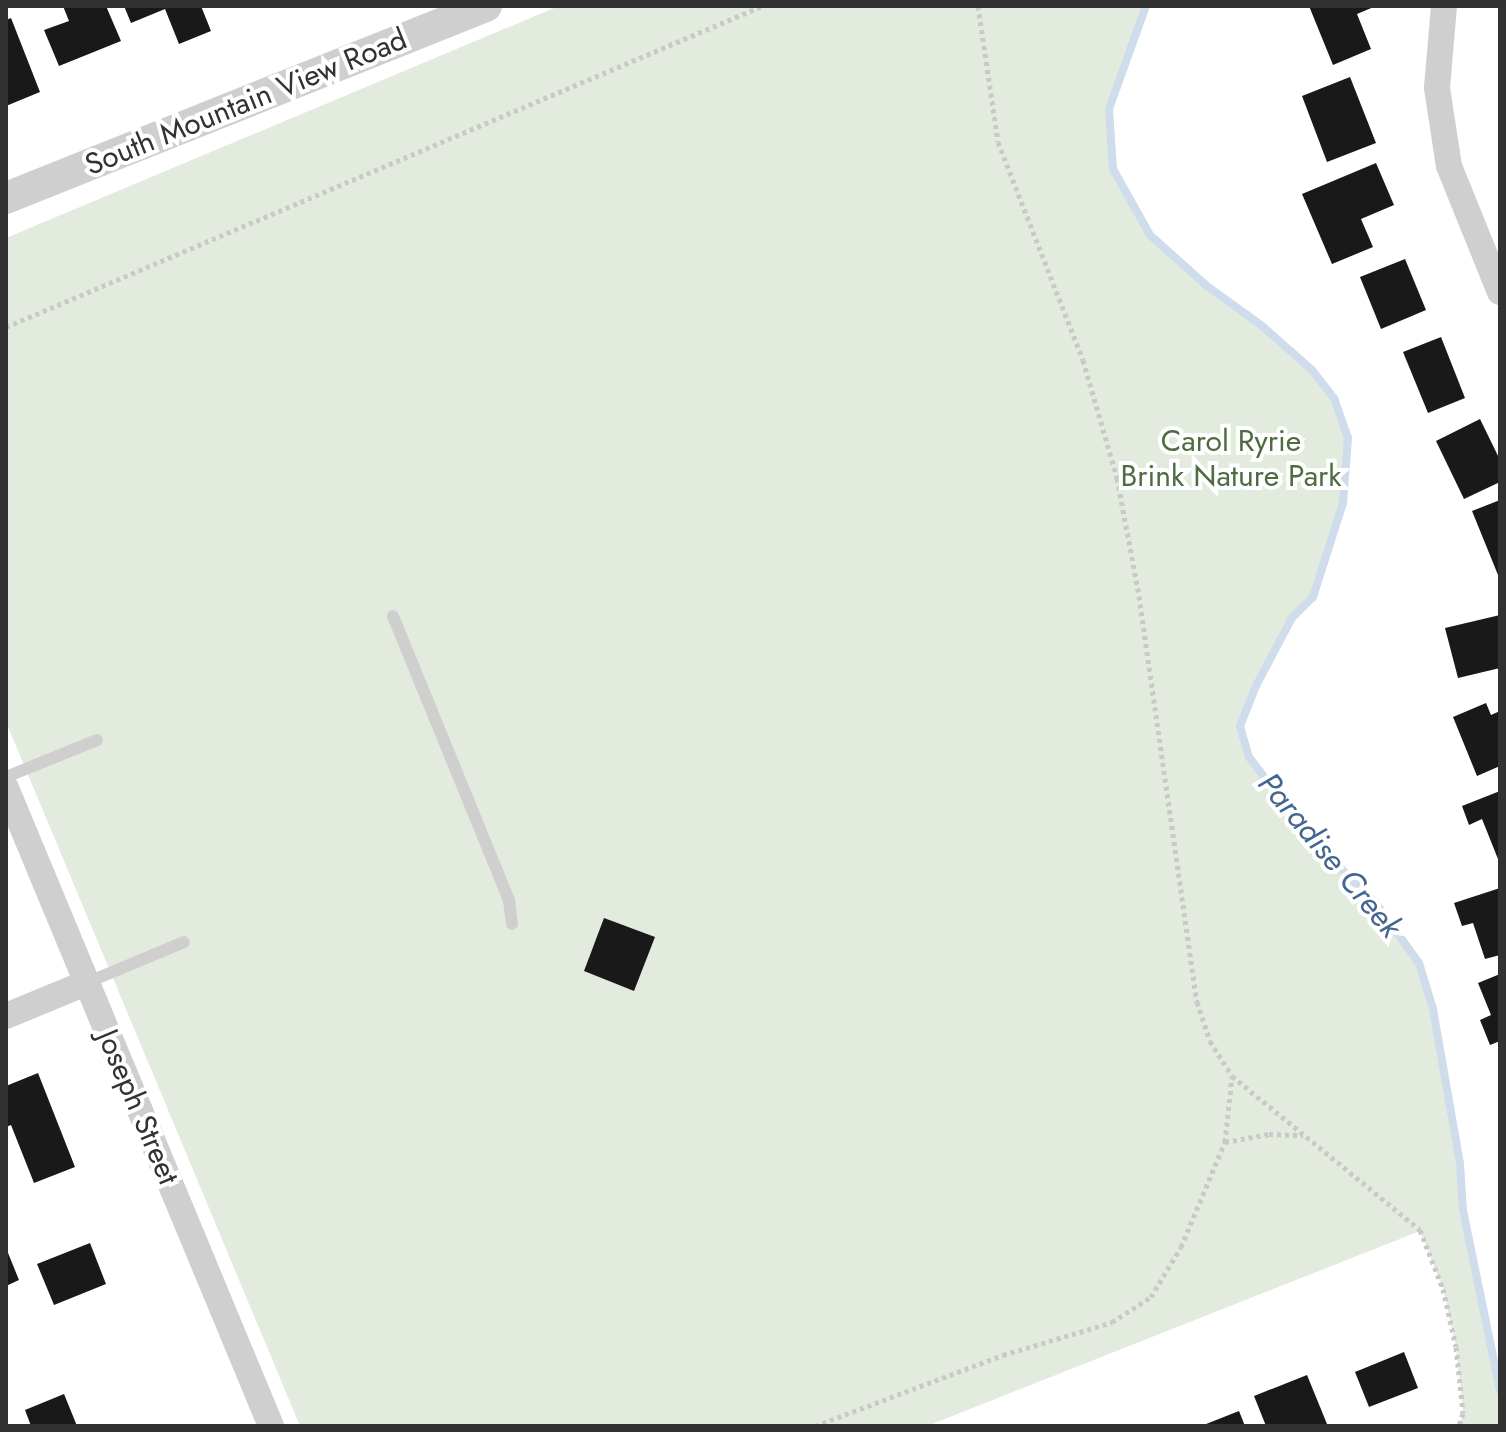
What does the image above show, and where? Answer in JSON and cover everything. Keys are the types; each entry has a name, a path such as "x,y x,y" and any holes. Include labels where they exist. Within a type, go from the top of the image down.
{"street":[{"name":"South Mountain View Road","path":"6,198 486,6"},
{"path":"1444,6 1437,88 1449,166 1500,292"},
{"name":"Joseph Street","path":"6,788 271,1426"},
{"path":"6,1016 86,983"}],"lane":[{"path":"393,616 509,900 512,924"},
{"path":"6,777 97,740"},
{"path":"86,983 184,942"}],"path":[{"path":"6,327 762,6"},
{"path":"978,6 998,142 1083,360 1117,478 1141,611 1197,1002 1210,1041 1232,1076 1420,1230 1443,1289 1456,1347 1463,1413 1459,1426"},
{"path":"815,1426 1003,1355 1112,1322 1151,1297 1181,1247 1225,1142 1232,1076"},
{"path":"1225,1142 1269,1134 1303,1135"}],"green space":[{"name":"Carol Ryrie Brink Nature Park","path":"559,6 1146,6 1109,109 1113,169 1150,235 1207,286 1261,325 1312,370 1334,398 1348,438 1343,503 1313,597 1292,618 1256,686 1240,726 1249,757 1314,842 1375,902 1419,963 1433,1009 1460,1164 1463,1210 1500,1390 1500,1426 1459,1426 1463,1413 1456,1347 1443,1289 1420,1231 927,1426 300,1426 6,722 6,238"}],"building":[{"path":"63,6 106,6 121,41 59,66 44,30 69,21"},
{"path":"124,6 201,6 211,31 179,44 165,9 131,23"},
{"path":"1309,6 1376,6 1357,14 1371,49 1333,65"},
{"path":"11,18 40,92 6,106 6,20"},
{"path":"1350,77 1376,143 1327,162 1302,96"},
{"path":"1376,163 1394,205 1361,219 1373,247 1332,264 1302,194"},
{"path":"1405,259 1426,310 1381,329 1360,277"},
{"path":"1441,337 1465,398 1428,413 1403,352"},
{"path":"1480,419 1500,460 1500,482 1464,499 1436,441"},
{"path":"1500,500 1500,574 1498,575 1472,511"},
{"path":"1500,615 1500,668 1458,678 1445,628"},
{"path":"1486,703 1491,715 1500,711 1500,766 1477,776 1453,717"},
{"path":"1500,791 1500,864 1482,819 1469,825 1462,806"},
{"path":"1500,888 1500,955 1485,959 1473,923 1462,926 1454,903"},
{"path":"604,918 655,937 634,991 584,971"},
{"path":"1500,974 1500,1041 1490,1045 1480,1020 1491,1015 1478,983"},
{"path":"38,1073 75,1167 34,1183 11,1125 6,1127 6,1086"},
{"path":"90,1243 106,1284 54,1305 37,1264"},
{"path":"6,1248 19,1280 6,1286"},
{"path":"1404,1352 1418,1388 1369,1407 1355,1372"},
{"path":"1307,1375 1327,1424 1266,1426 1254,1396"},
{"path":"64,1394 77,1426 31,1426 25,1410"},
{"path":"1239,1411 1245,1426 1201,1426"}],"waterway":[{"name":"Paradise Creek","path":"1146,6 1109,109 1113,169 1150,235 1207,286 1261,325 1312,370 1334,398 1348,438 1343,503 1313,597 1292,618 1256,686 1240,726 1249,757 1314,842 1375,902 1419,963 1433,1009 1460,1164 1463,1210 1500,1390"}]}
